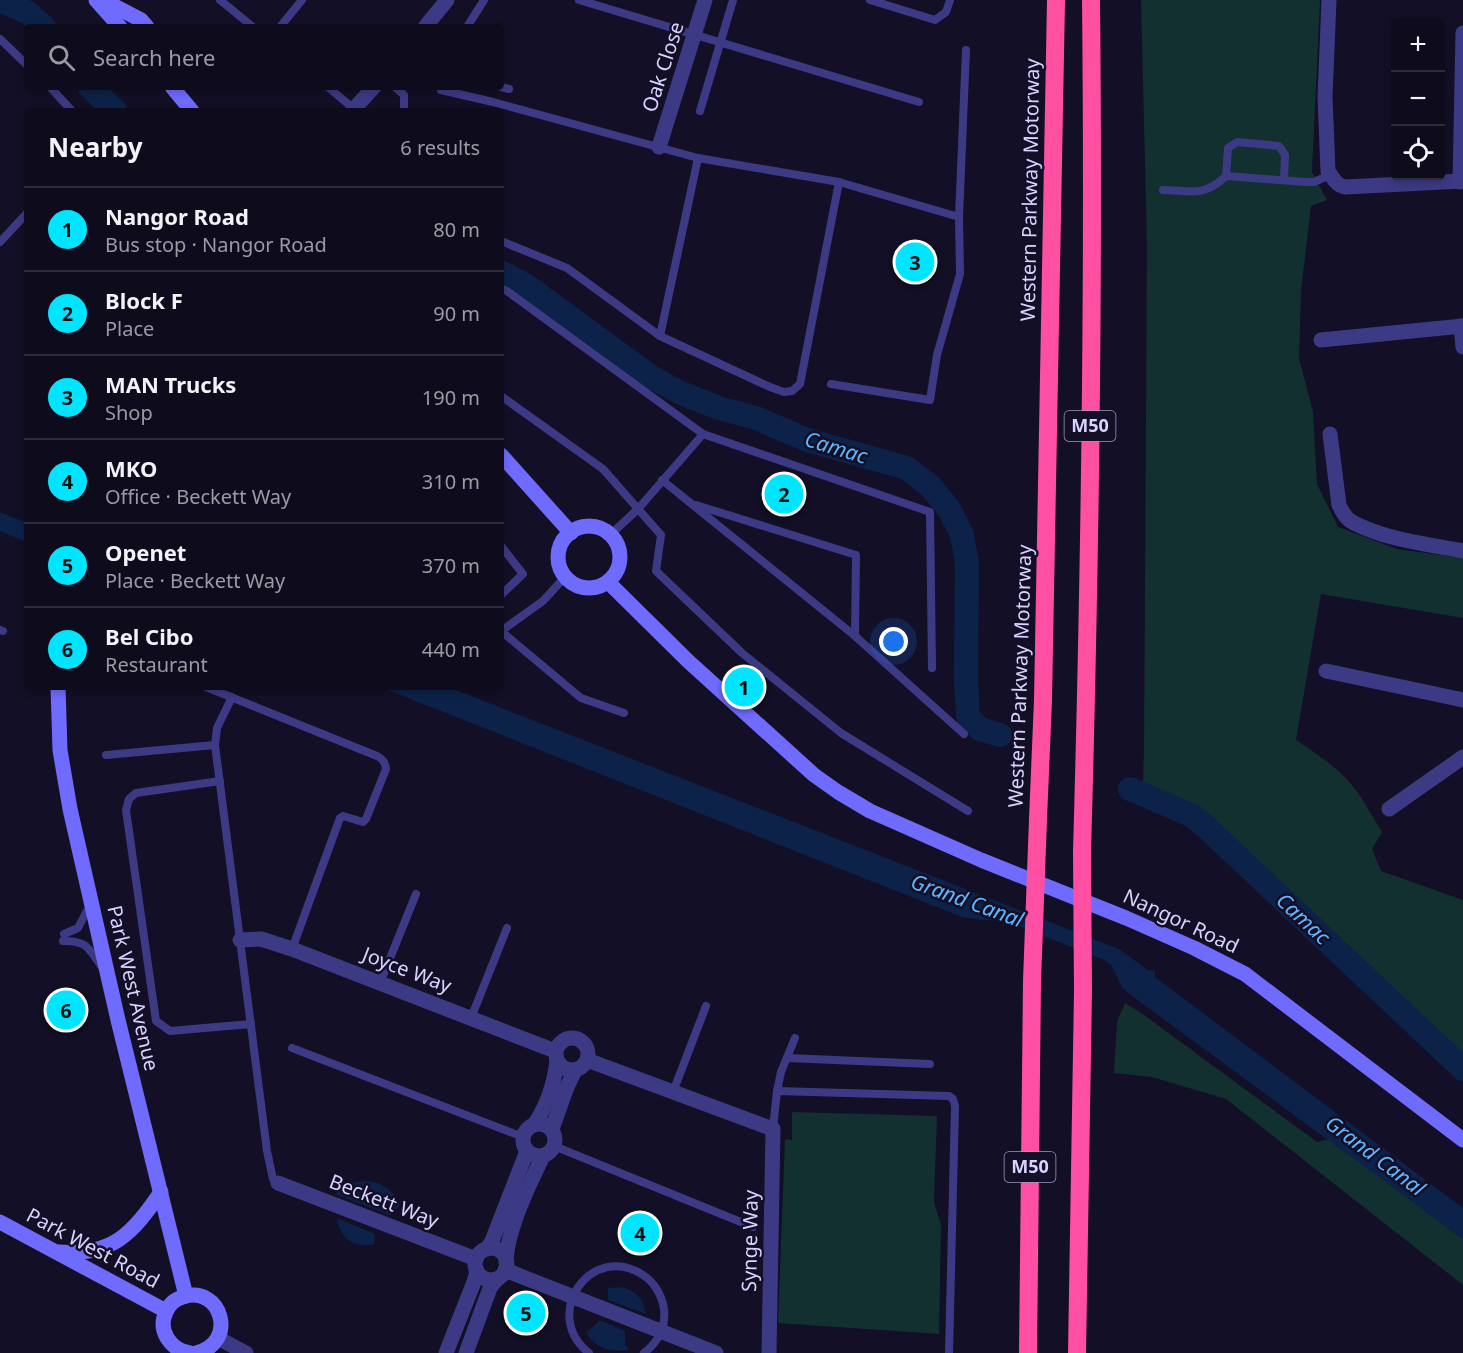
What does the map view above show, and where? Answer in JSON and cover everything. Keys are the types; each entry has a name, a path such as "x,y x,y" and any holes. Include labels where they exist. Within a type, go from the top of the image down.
{"highway":[{"name":"Western Parkway Motorway","path":"1028,1353 1032,981 1043,700 1056,0"},
{"name":"M50","path":"1077,1353 1088,643 1092,249 1091,0"}],"main road":[{"path":"96,0 117,24"},
{"path":"103,0 144,24"},
{"path":"175,90 189,107"},
{"path":"188,90 189,107"},
{"path":"504,458 571,532"},
{"path":"580,528 601,529 617,544 620,554 619,564 615,574 608,582 590,588 572,583 565,577 560,568 559,549 571,532 580,528"},
{"name":"Nangor Road","path":"608,582 688,661 814,775 838,792 870,811 981,860 1126,918 1194,948 1245,974 1463,1140"},
{"name":"Park West Avenue","path":"58,690 60,750 70,809 107,973 186,1296"},
{"path":"56,1252 98,1251 114,1243 136,1227 161,1192"},
{"name":"Park West Road","path":"0,1222 166,1311"},
{"path":"196,1295 213,1303 221,1319 218,1338 210,1348 198,1353 175,1348 164,1331 163,1321 166,1311 178,1299 186,1296 196,1295"}],"street":[{"path":"427,24 447,0"},
{"name":"Oak Close","path":"659,147 705,0"},
{"path":"1329,0 1325,97 1328,171 1339,186 1462,182 1463,33"},
{"path":"355,108 371,90"},
{"path":"1321,340 1462,326 1463,346"},
{"path":"1330,434 1339,506 1344,516 1353,523 1396,538 1463,550"},
{"path":"1326,671 1463,700"},
{"path":"1389,809 1463,757"},
{"name":"Joyce Way","path":"240,940 261,939 292,948 471,1018 556,1056"},
{"path":"446,1353 474,1282 480,1260 495,1234 525,1144 525,1131 534,1125 541,1114 555,1083 556,1056 561,1041 576,1038 587,1049 581,1065 567,1087 552,1130"},
{"path":"556,1056 564,1069 581,1065 673,1092 773,1129"},
{"path":"466,1353 490,1288 503,1270 507,1246 532,1178 555,1137 552,1130 543,1124 534,1125"},
{"name":"Synge Way","path":"769,1353 773,1129"},
{"path":"525,1144 534,1156 548,1151"},
{"name":"Beckett Way","path":"278,1183 480,1260"},
{"path":"492,1248 501,1253 503,1270 488,1280 479,1275 480,1260 492,1248"},
{"path":"503,1270 716,1353"},
{"path":"218,1338 246,1353"}],"lane":[{"path":"219,0 249,24"},
{"path":"282,24 302,0"},
{"path":"468,24 484,0"},
{"path":"579,0 920,102"},
{"path":"700,111 733,0"},
{"path":"870,0 935,21 946,12 950,0"},
{"path":"0,39 24,62"},
{"path":"831,384 930,400 937,355 960,274 959,217 966,50"},
{"path":"53,90 69,108"},
{"path":"331,90 351,108"},
{"path":"398,90 404,95 404,108"},
{"path":"441,90 492,106"},
{"path":"504,109 698,158 839,182 959,217"},
{"path":"1163,190 1214,188 1226,176 1228,148 1238,142 1279,146 1285,155 1284,180"},
{"path":"660,336 698,158"},
{"path":"1226,176 1314,182 1330,175"},
{"path":"504,242 567,268 660,336 770,387 784,392 792,391 800,384 839,182"},
{"path":"0,242 24,216"},
{"path":"504,290 704,434 930,512 932,668"},
{"path":"504,398 603,469 661,535 656,571 742,653 841,732 968,811"},
{"path":"610,535 638,509 704,434"},
{"path":"662,480 855,636 964,734"},
{"path":"690,503 856,555 855,636"},
{"path":"504,550 523,574 504,592"},
{"path":"504,629 543,601 565,577"},
{"path":"504,634 580,698 624,712"},
{"path":"214,690 377,756 383,759 386,765 366,819 363,822 344,816 340,818 292,948"},
{"path":"232,697 218,728 215,745 267,1151 273,1179 278,1183"},
{"path":"106,755 215,745"},
{"path":"220,781 136,793 129,799 126,810 156,1021 170,1031 251,1024"},
{"path":"380,983 416,894"},
{"path":"91,903 78,928 63,938 79,941 89,948 107,973"},
{"path":"471,1018 507,928"},
{"path":"673,1092 706,1006"},
{"path":"773,1129 781,1072 795,1038"},
{"path":"292,1048 525,1144"},
{"path":"787,1058 930,1064"},
{"path":"777,1091 949,1096 952,1100 955,1106 949,1353"},
{"path":"548,1151 753,1227"},
{"path":"589,1353 577,1341 570,1325 569,1307 572,1297 581,1281 598,1270 618,1266 638,1271 659,1292 664,1312 662,1331 644,1353"}],"green space":[{"path":"1141,0 1320,0 1312,172 1327,200 1311,206 1301,291 1299,358 1313,412 1317,484 1338,527 1397,549 1463,558 1463,618 1321,594 1296,740 1339,771 1363,801 1382,832 1372,849 1381,871 1463,900 1463,1062 1208,824 1194,813 1135,787 1143,784 1144,750 1147,247"},
{"path":"1125,1003 1317,1142 1329,1139 1463,1239 1463,1285 1226,1099 1152,1077 1114,1073 1117,1022"},
{"path":"792,1112 937,1116 934,1202 941,1225 939,1334 778,1323 785,1139 792,1140"}],"water":[{"path":"0,512 24,522 24,541 0,531"},
{"name":"Grand Canal","path":"388,690 456,690 1119,949 1148,970 1155,971 1155,977 1463,1208 1463,1239 1140,1002 1122,988 1112,966 1104,960 1006,921 962,917"},
{"path":"364,1181 386,1188 394,1195 400,1206 389,1215 335,1194 348,1184"},
{"path":"337,1218 375,1234 374,1244 360,1245 349,1240 341,1231"},
{"path":"622,1287 638,1297 646,1314 608,1300 608,1288"},
{"path":"600,1320 625,1331 625,1344 628,1350 604,1348 590,1338 586,1333"}],"waterway":[{"name":"Camac","path":"3,0 27,12 41,24"},
{"name":"Camac","path":"93,90 112,108"},
{"name":"Camac","path":"504,274 527,286 651,377 681,393 719,408 756,418 807,440 907,468 930,486 949,509 962,535 967,563 968,717 980,729 1000,735"},
{"name":"Camac","path":"1130,789 1193,816 1463,1069"}],"place":[{"name":"MAN Trucks","path":"915,262"},
{"name":"Block F","path":"784,494"},
{"name":"Nangor Road","path":"744,687"},
{"name":"Bel Cibo","path":"66,1010"},
{"name":"MKO","path":"640,1233"},
{"name":"Openet","path":"526,1313"}]}
